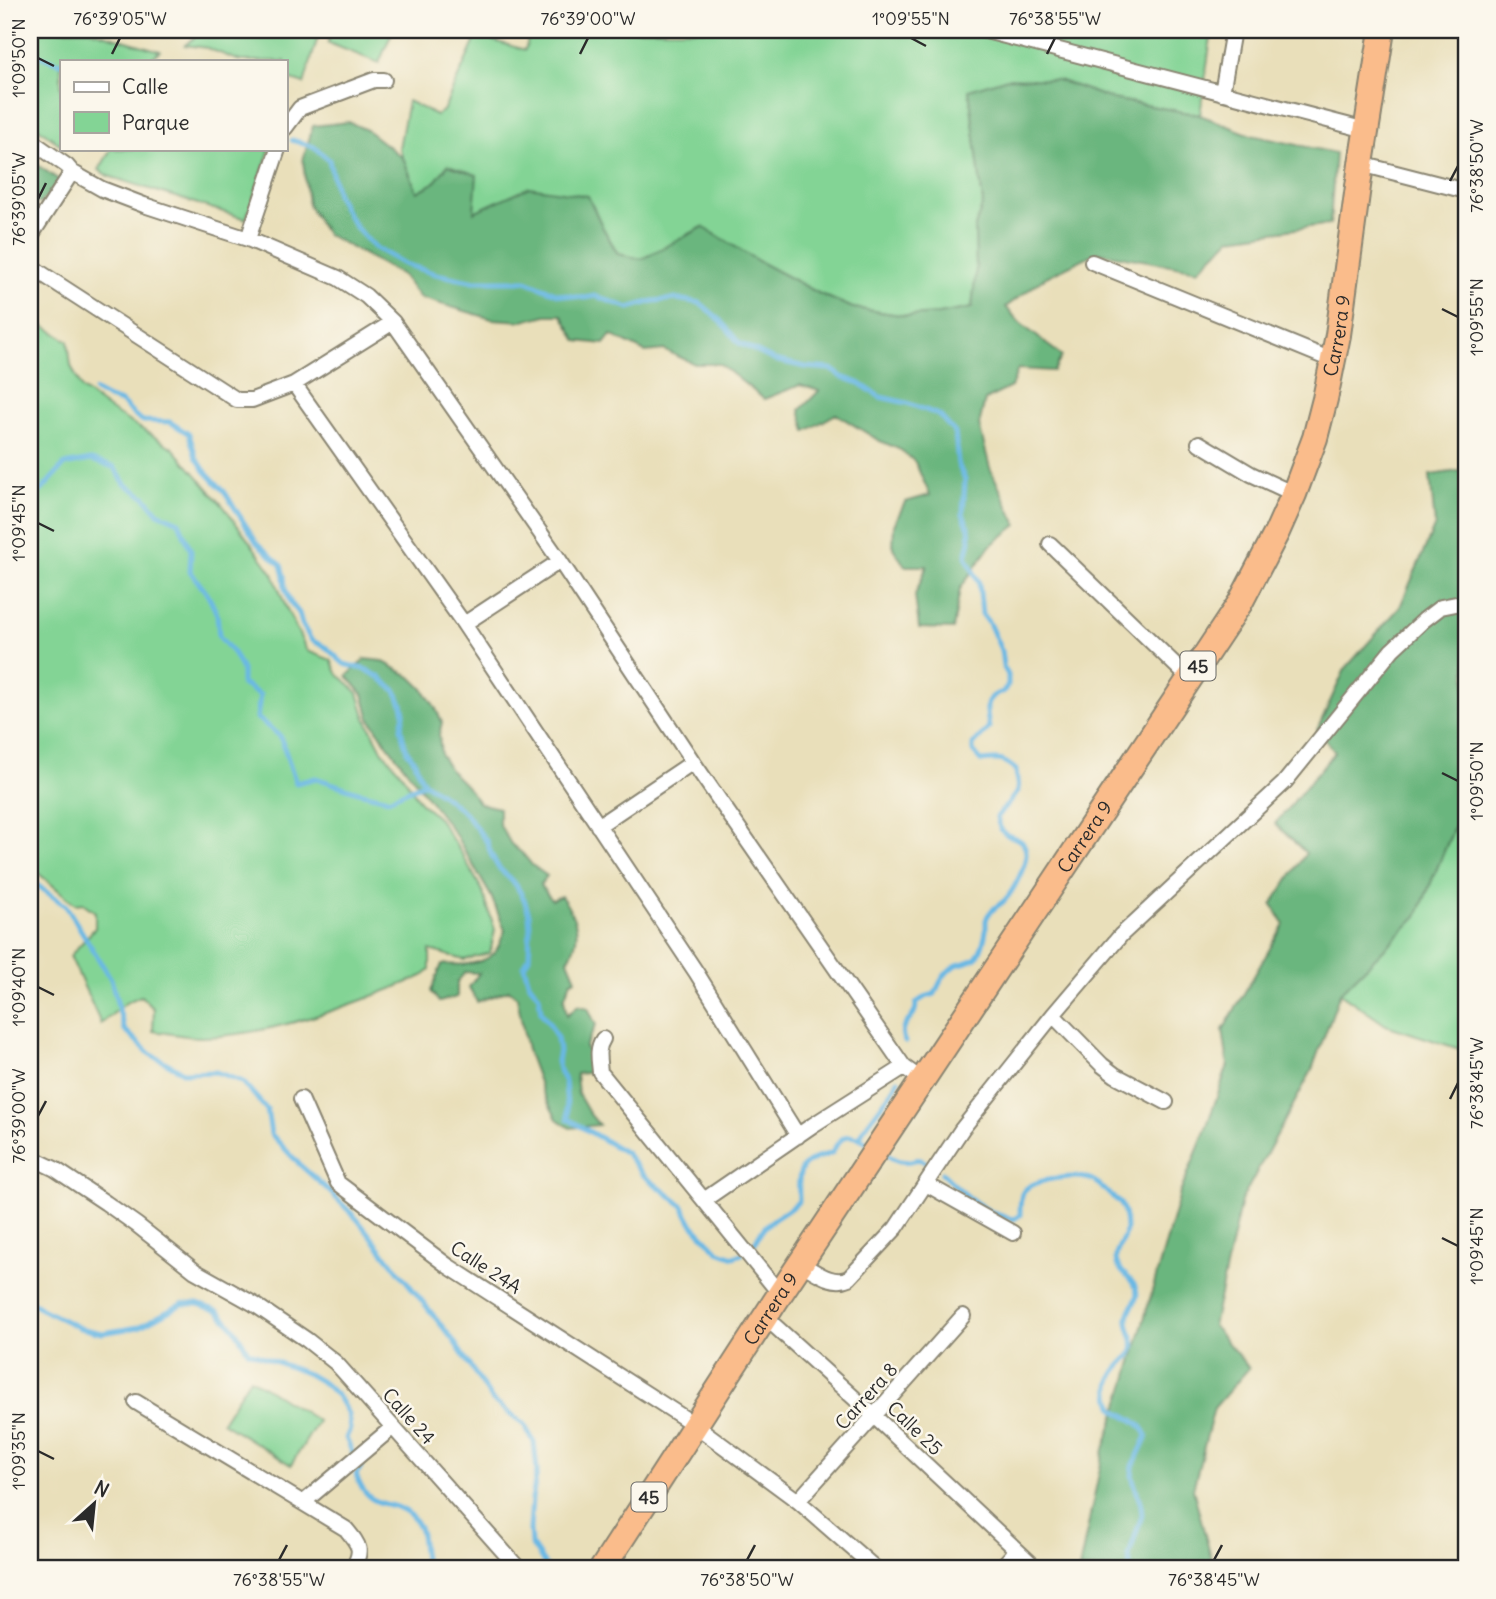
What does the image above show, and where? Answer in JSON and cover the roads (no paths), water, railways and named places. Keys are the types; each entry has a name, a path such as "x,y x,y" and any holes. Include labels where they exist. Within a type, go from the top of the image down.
{"highway":[{"name":"Carrera 9","path":"602,1569 877,1148 913,1074 1190,679 1240,603 1277,532 1315,438 1334,361 1382,30"}],"street":[{"path":"982,30 1366,130"},
{"path":"1222,93 1233,30"},
{"path":"287,125 300,108 374,80 384,80"},
{"path":"30,139 68,166 72,172 102,189 248,239 338,278 366,296 393,321 560,561 692,762 913,1074 798,1136 704,1200"},
{"path":"248,239 278,150"},
{"path":"1361,164 1466,191"},
{"path":"30,237 72,172"},
{"path":"1092,262 1334,361"},
{"path":"30,266 237,400 252,400 294,384 393,321"},
{"path":"294,384 464,624 696,972 798,1136"},
{"path":"1199,443 1251,474 1294,494"},
{"path":"1050,544 1190,679"},
{"path":"464,624 560,561"},
{"path":"800,1263 834,1281 849,1279 896,1228 962,1129 1121,935 1283,783 1392,650 1441,607 1466,602"},
{"path":"598,826 692,762"},
{"path":"1053,1015 1115,1075 1167,1102"},
{"path":"603,1039 598,1052 600,1072 780,1294"},
{"name":"Calle 24A","path":"301,1099 338,1183 448,1266 695,1425"},
{"name":"Calle 24","path":"30,1157 55,1169 106,1203 195,1271 254,1304 336,1363 519,1569"},
{"path":"926,1184 1013,1233"},
{"name":"Carrera 8","path":"798,1501 963,1316"},
{"name":"Calle 25","path":"765,1317 1037,1569"},
{"path":"136,1402 346,1529 358,1544 358,1558 352,1569"},
{"path":"695,1425 798,1501 876,1569"},
{"path":"304,1502 393,1427"},
{"path":"1000,1569 1016,1551"}],"waterway":[{"path":"30,54 60,63"},
{"path":"292,140 314,147 329,160 337,195 357,229 374,247 404,264 470,281 526,281 558,294 585,298 595,296 629,308 653,301 677,299 700,303 720,320 739,343 774,360 831,369 880,397 907,403 939,415 955,433 958,464 965,480 963,514 969,528 970,541 966,556 979,583 982,614 1001,650 1003,666 1008,675 1008,685 1003,692 988,701 989,728 973,745 973,751 981,761 1000,760 1016,770 1018,791 997,817 1003,832 1023,843 1026,857 1011,891 987,917 985,937 977,957 949,970 935,994 916,1003 913,1015 904,1026 905,1042"},
{"path":"95,391 121,402 143,421 170,422 189,434 196,457 205,471 224,491 257,543 281,565 290,602 299,613 311,640 327,648 344,664 367,670 396,691 404,714 401,728 403,738 421,778 465,813 487,842 498,867 516,885 524,899 530,927 529,957 524,966 529,983 539,996 541,1012 557,1038 557,1061 565,1082 568,1119 626,1153 643,1175 682,1205 693,1225 718,1251 734,1257 742,1254"},
{"path":"30,496 42,490 64,465 91,460 114,467 125,484 145,497 158,513 179,522 191,551 190,571 208,595 217,614 219,636 234,654 242,670 242,684 260,695 257,718 280,736 296,783 316,778 388,799 425,783"},
{"path":"30,880 66,906 111,979 124,1029 150,1054 185,1073 216,1072 243,1082 267,1110 271,1134 357,1219 453,1340 493,1401 524,1424 534,1442 537,1471 532,1499 531,1544 548,1569"},
{"path":"860,1138 898,1080"},
{"path":"755,1243 769,1223 799,1201 800,1174 806,1164 832,1153 844,1137 853,1136 872,1146"},
{"path":"884,1153 900,1161 919,1160 932,1168"},
{"path":"942,1173 984,1208 1003,1217 1014,1219 1020,1215 1021,1196 1025,1189 1038,1182 1054,1179 1090,1179 1121,1206 1126,1229 1116,1259 1119,1268 1134,1285 1137,1293 1128,1319 1133,1349 1113,1376 1110,1393 1115,1410 1138,1423 1147,1436 1133,1466 1132,1476 1142,1515 1129,1555 1130,1569"},
{"path":"30,1300 41,1309 80,1328 102,1333 139,1327 182,1304 198,1304 218,1311 234,1328 248,1351 308,1374 325,1384 338,1397 348,1414 350,1429 346,1438 352,1452 360,1461 361,1468 356,1474 362,1488 368,1496 400,1508 416,1522 421,1532 427,1569"}]}
